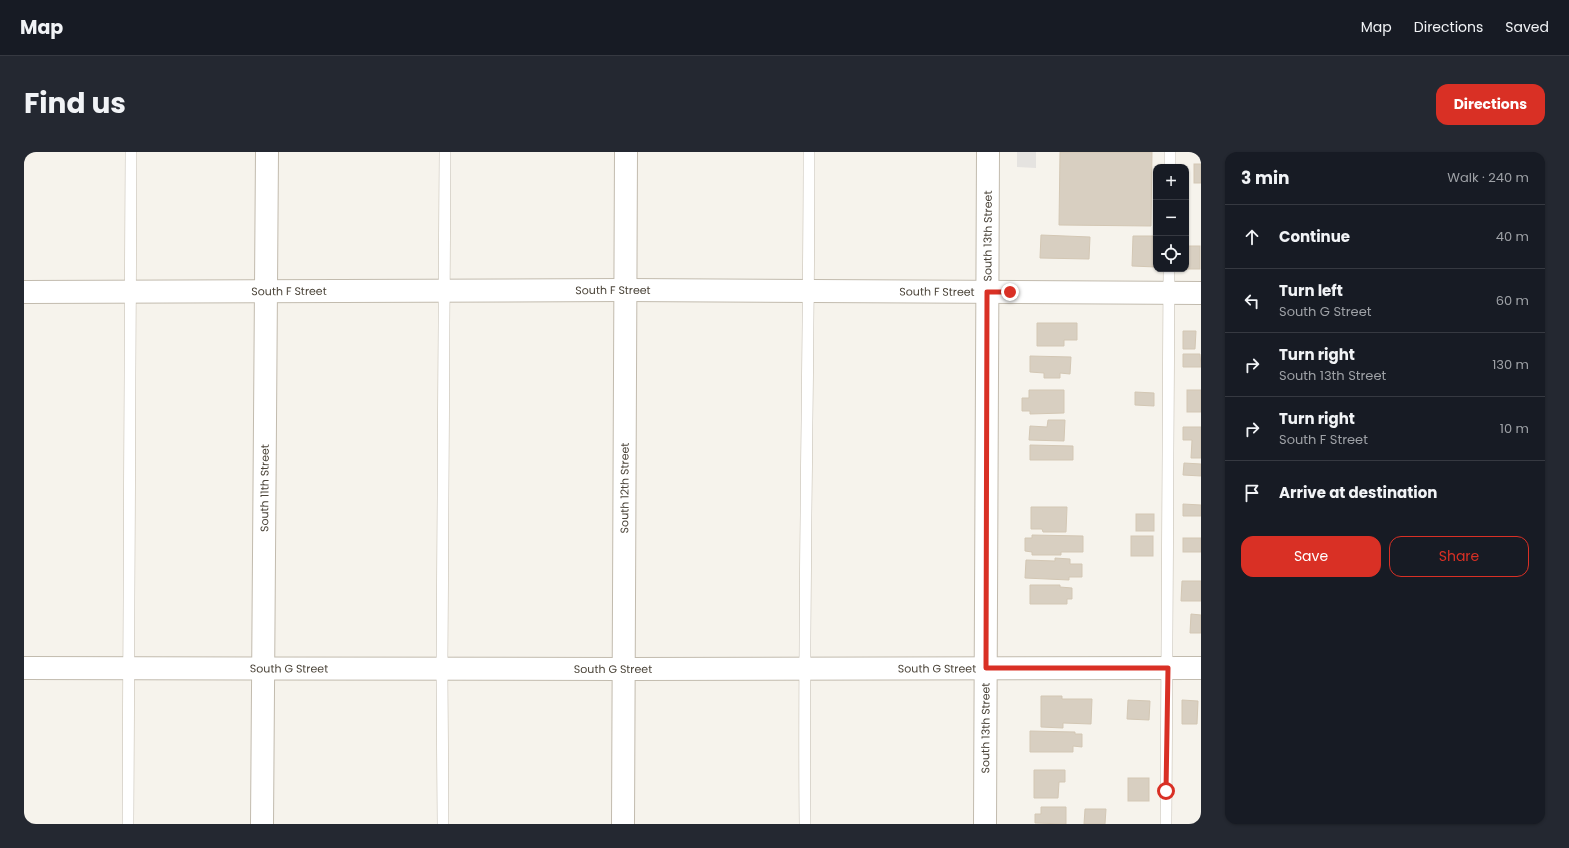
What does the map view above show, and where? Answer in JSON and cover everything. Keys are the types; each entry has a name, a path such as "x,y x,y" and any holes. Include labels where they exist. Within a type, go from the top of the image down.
{"street":[{"name":"South 11th Street","path":"262,824 267,152"},
{"name":"South 12th Street","path":"623,824 624,290 626,152"},
{"name":"South 13th Street","path":"985,824 988,152"},
{"name":"South F Street","path":"24,292 624,290 1201,293"},
{"name":"South G Street","path":"24,668 1201,668"}],"lane":[{"path":"128,824 130,668 131,152"},
{"path":"443,824 442,669 445,152"},
{"path":"805,824 803,668 809,291 809,152"},
{"path":"1170,152 1170,164"},
{"path":"1166,824 1169,272"}],"shaded area":[{"path":"1017,152 1036,152 1036,168 1017,167"}],"building":[{"path":"1060,152 1152,152 1151,226 1059,225"},
{"path":"1194,164 1201,164 1201,183 1194,183"},
{"path":"1041,235 1090,237 1089,259 1040,258"},
{"path":"1133,236 1153,236 1153,267 1132,266"},
{"path":"1189,246 1200,246 1200,269 1189,269"},
{"path":"1037,323 1077,323 1077,340 1064,340 1064,346 1037,346"},
{"path":"1183,331 1196,331 1195,349 1183,349"},
{"path":"1183,354 1200,354 1201,367 1183,367"},
{"path":"1030,356 1071,357 1070,374 1060,373 1060,378 1044,378 1044,373 1030,372"},
{"path":"1029,390 1064,390 1064,413 1030,414 1030,411 1022,411 1022,398 1029,398"},
{"path":"1187,390 1201,390 1201,412 1187,412"},
{"path":"1135,392 1154,393 1154,406 1135,405"},
{"path":"1048,420 1065,420 1064,441 1029,440 1030,426 1047,427"},
{"path":"1183,427 1201,427 1201,458 1191,458 1192,440 1183,440"},
{"path":"1030,445 1073,446 1073,460 1030,460"},
{"path":"1184,463 1201,464 1201,476 1183,475"},
{"path":"1183,504 1201,505 1201,516 1183,516"},
{"path":"1031,507 1067,507 1066,532 1043,532 1042,529 1031,529"},
{"path":"1136,514 1154,514 1154,531 1136,531"},
{"path":"1032,535 1083,536 1083,552 1061,552 1061,555 1032,555 1032,552 1025,551 1025,538 1032,538"},
{"path":"1131,536 1153,536 1153,556 1131,556"},
{"path":"1183,538 1201,538 1201,552 1183,552"},
{"path":"1055,558 1070,559 1070,564 1082,564 1082,577 1069,577 1069,580 1025,578 1026,560 1055,561"},
{"path":"1182,581 1201,581 1201,601 1181,601"},
{"path":"1030,585 1060,585 1060,587 1072,588 1072,599 1067,599 1067,604 1030,604"},
{"path":"1191,614 1201,615 1201,633 1190,633"},
{"path":"1041,696 1062,696 1062,699 1092,699 1091,724 1063,723 1063,728 1041,727"},
{"path":"1128,700 1150,701 1149,720 1127,719"},
{"path":"1182,700 1198,701 1197,724 1182,724"},
{"path":"1030,731 1075,732 1075,734 1082,734 1082,747 1073,746 1073,752 1030,752"},
{"path":"1034,770 1065,770 1065,782 1059,782 1058,798 1034,798"},
{"path":"1128,778 1149,778 1149,801 1128,801"},
{"path":"1041,807 1066,807 1066,824 1035,823 1035,814 1041,814"},
{"path":"1085,809 1106,809 1105,824 1084,824"}],"route":[{"path":"1010,292 987,292 986,668 1168,668 1166,791"}]}
